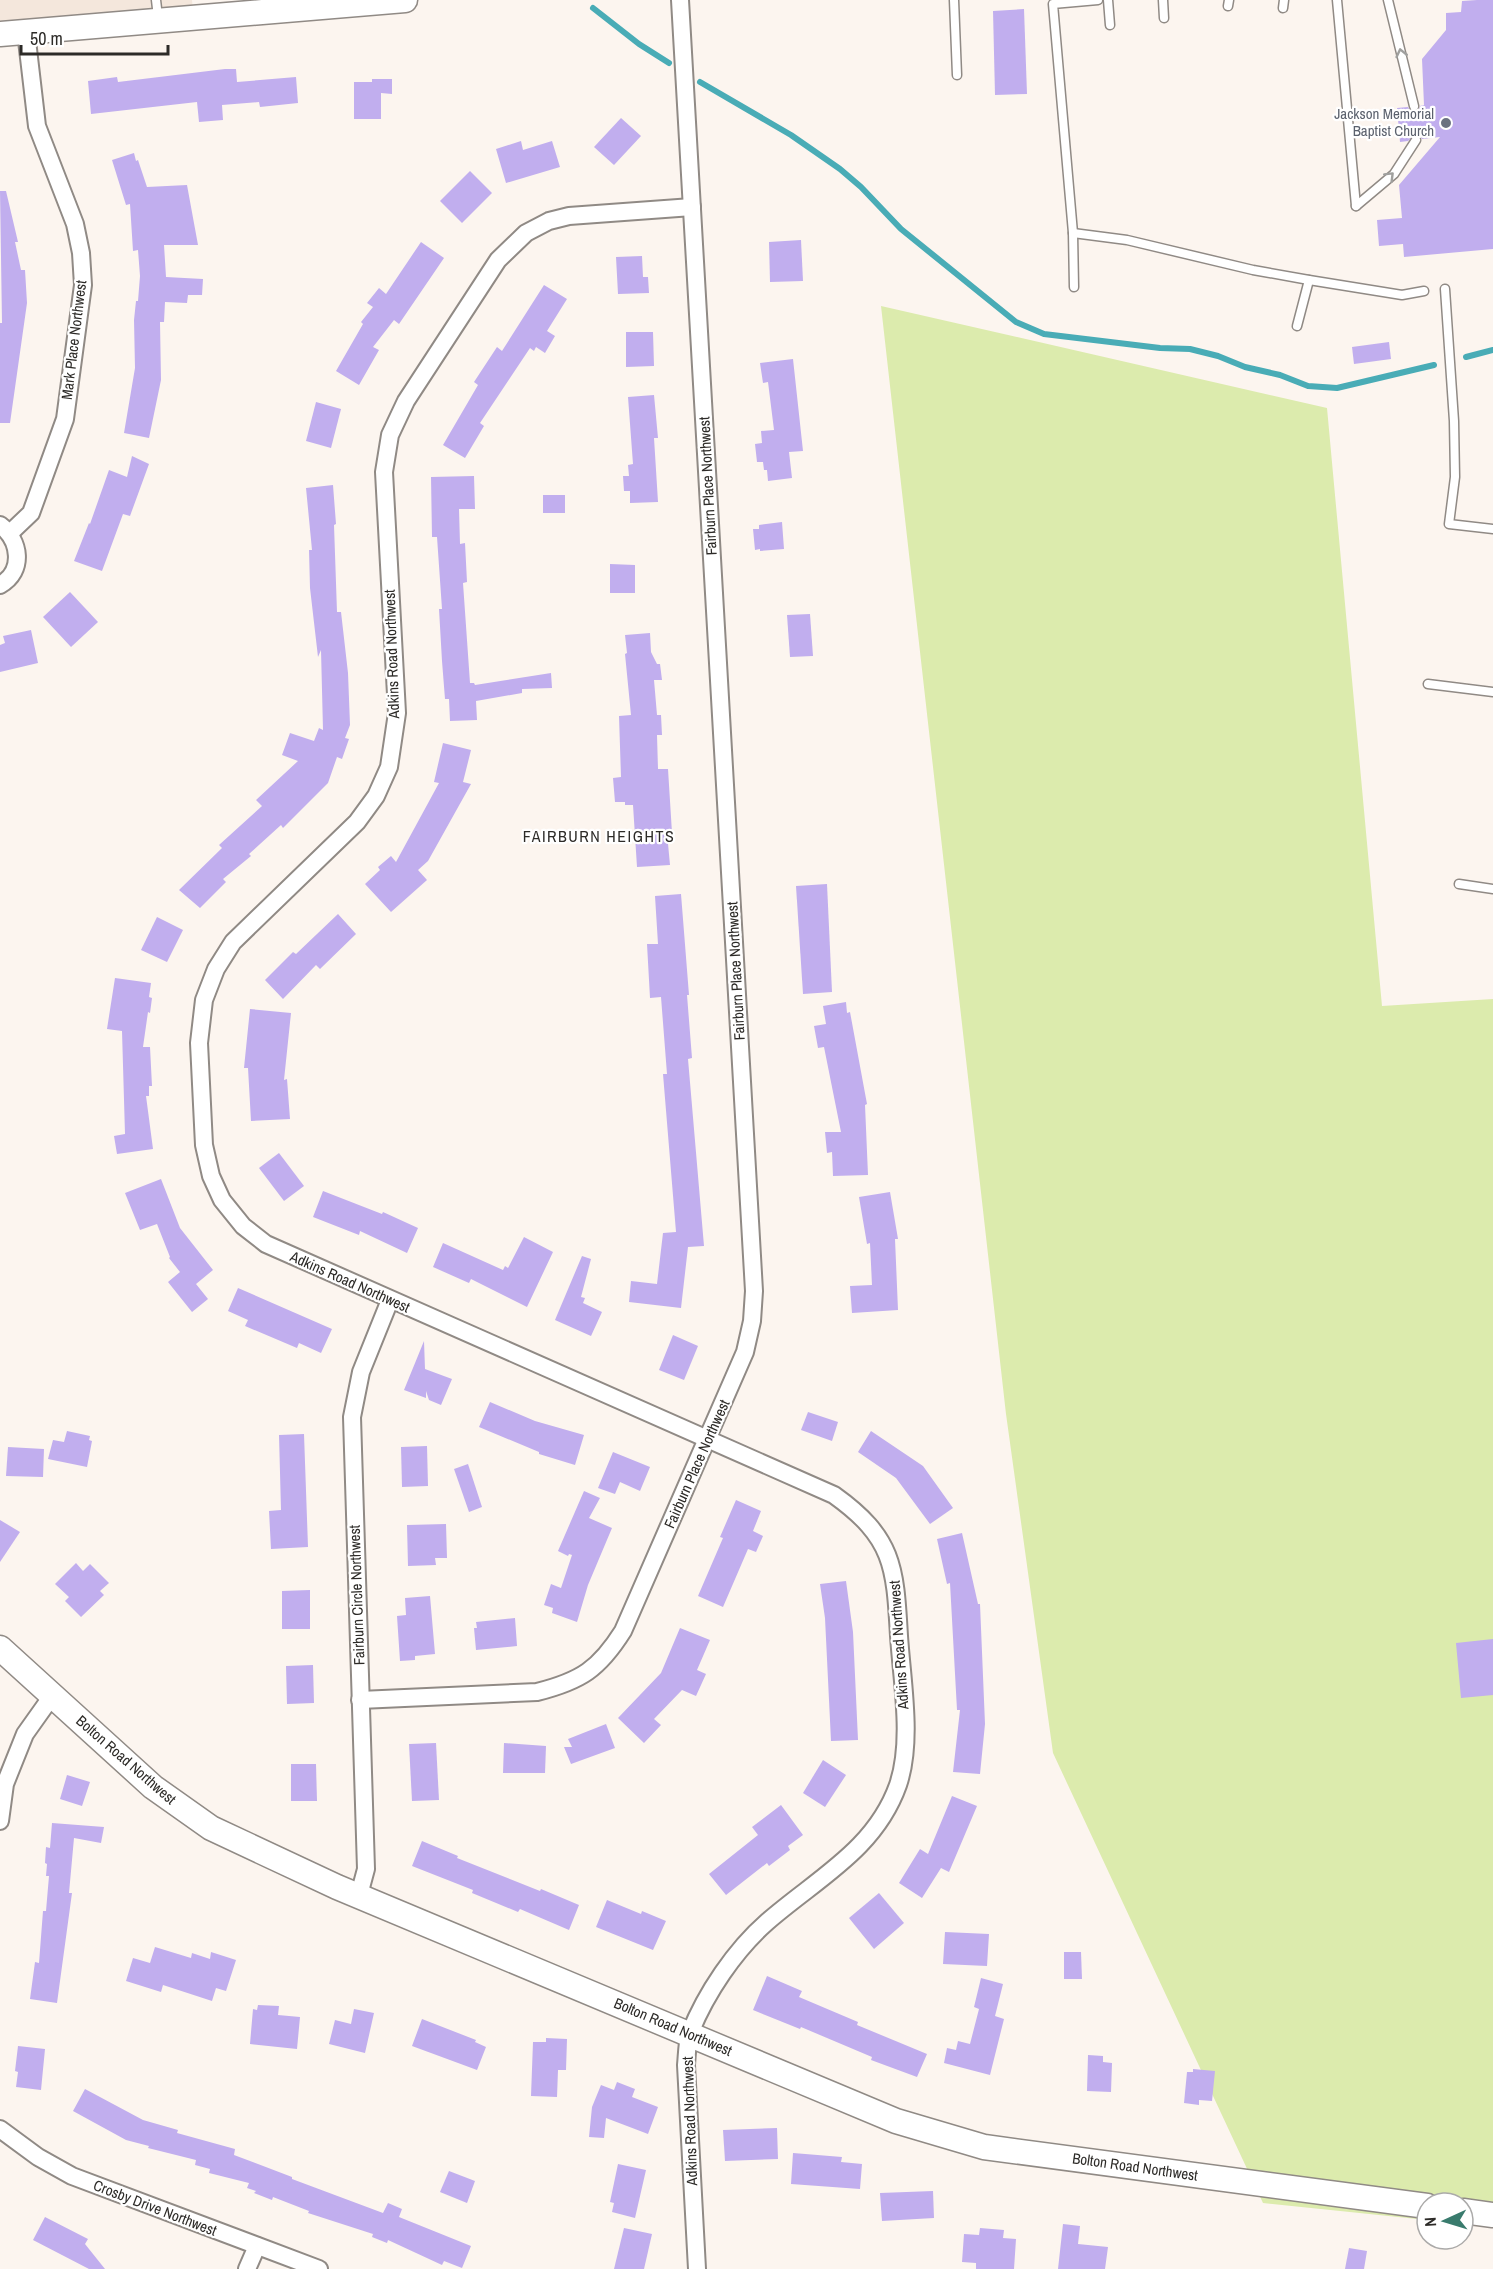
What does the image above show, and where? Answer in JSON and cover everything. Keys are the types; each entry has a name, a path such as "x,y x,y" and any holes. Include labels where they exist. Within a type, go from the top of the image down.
{"street":[{"path":"0,34 157,11 405,0"},
{"name":"Fairburn Place Northwest","path":"360,1700 537,1692 565,1685 591,1670 610,1652 623,1631 708,1439 745,1352 752,1321 754,1290 680,0"},
{"name":"Mark Place Northwest","path":"0,585 12,574 18,553 15,543 5,529 31,513 65,419 83,285 81,253 75,225 37,126 26,32"},
{"name":"Adkins Road Northwest","path":"692,207 569,216 549,221 526,233 498,260 406,400 390,435 384,472 397,714 389,766 376,796 357,822 233,942 216,969 204,1000 199,1043 204,1145 211,1176 222,1200 243,1226 266,1244 834,1495 858,1512 877,1534 890,1559 896,1585 906,1741 898,1785 875,1830 852,1855 768,1921 744,1943 719,1977 690,2034 686,2065 697,2269"},
{"name":"Fairburn Circle Northwest","path":"358,1895 366,1869 352,1417 361,1372 390,1300"},
{"name":"Bolton Road Northwest","path":"0,1648 153,1787 211,1828 358,1895 896,2121 984,2147 1415,2204"},
{"path":"0,1821 5,1784 25,1734 52,1696"},
{"name":"Crosby Drive Northwest","path":"0,2129 38,2157 72,2176 319,2269"},
{"path":"1475,2213 1493,2215"},
{"path":"247,2269 257,2246"}],"lane":[{"path":"954,0 957,75"},
{"path":"1074,287 1073,233 1053,4 1098,0"},
{"path":"1108,0 1110,25"},
{"path":"1163,0 1164,18"},
{"path":"1337,0 1356,206 1394,174 1416,140"},
{"path":"1388,0 1414,106"},
{"path":"1073,233 1127,240 1253,270 1309,280 1402,295 1424,291"},
{"path":"1297,326 1309,280"},
{"path":"1445,289 1455,454 1455,477 1449,524 1493,529"},
{"path":"1428,684 1493,692"},
{"path":"1459,884 1493,889"}],"shaded area":[{"path":"0,0 192,0 194,23 0,42"}],"green space":[{"path":"881,306 1327,408 1382,1006 1493,999 1493,2226 1475,2224 1475,2191 1415,2191 1415,2219 1263,2203 1053,1753 1006,1414"}],"building":[{"name":"Jackson Memorial Baptist Church","path":"1493,0 1493,249 1404,257 1403,244 1379,246 1377,220 1402,218 1399,185 1440,137 1422,139 1416,134 1408,141 1400,142 1397,108 1408,107 1410,111 1415,112 1424,105 1422,59 1446,30 1446,13 1461,12 1462,1"},
{"path":"1024,9 1027,94 995,95 993,11"},
{"path":"236,69 237,82 296,77 298,103 260,107 259,102 222,105 223,120 199,122 197,102 91,114 88,81 117,77 118,82"},
{"path":"372,79 392,79 392,94 381,93 381,119 354,119 354,82 372,82"},
{"path":"621,118 641,136 614,165 594,147"},
{"path":"521,141 523,150 552,141 560,167 506,183 496,149"},
{"path":"134,153 147,187 187,185 198,245 164,245 166,277 203,279 202,295 188,295 187,303 165,302 164,322 160,322 161,380 149,438 124,433 135,368 134,320 140,276 138,250 133,251 130,204 126,205 112,160"},
{"path":"470,171 492,193 462,223 440,201"},
{"path":"0,191 6,191 18,242 15,242 21,270 25,270 27,303 10,423 0,423 0,323 2,323"},
{"path":"801,240 803,281 770,282 769,242"},
{"path":"421,242 444,258 399,324 394,320 373,347 379,350 359,385 336,371 363,324 361,322 373,307 367,303 379,288 386,294"},
{"path":"642,256 643,277 648,277 649,293 618,294 616,257"},
{"path":"544,285 567,299 547,331 555,336 545,353 536,347 534,351 530,348 480,423 484,426 465,458 443,445 478,385 474,382 497,347 502,351"},
{"path":"626,332 653,332 654,366 626,367"},
{"path":"1389,342 1391,359 1354,364 1352,347"},
{"path":"793,359 803,451 789,452 792,478 768,481 767,470 764,470 763,462 757,462 755,444 762,443 761,431 774,430 768,382 763,383 760,363"},
{"path":"654,395 658,438 654,438 658,502 630,503 630,491 624,491 623,476 629,476 628,465 633,464 628,397"},
{"path":"316,402 341,409 331,448 306,441"},
{"path":"132,456 149,464 130,516 123,514 102,571 74,561 109,470 127,477"},
{"path":"474,476 475,509 459,509 460,544 465,543 467,582 463,583 470,683 475,685 551,673 552,688 522,689 522,693 476,701 477,720 450,721 449,699 445,699 442,661 439,609 442,609 437,537 432,537 431,477"},
{"path":"333,485 337,612 341,612 348,673 350,725 345,738 349,739 342,759 337,757 328,783 283,828 281,825 249,854 251,856 223,879 226,882 200,908 179,890 222,848 219,845 262,806 256,800 298,761 282,755 290,733 314,741 319,728 323,730 321,650 318,657 310,588 309,550 312,550 306,488"},
{"path":"543,495 565,495 565,513 543,513"},
{"path":"782,522 784,549 755,550 753,529 759,529 759,525"},
{"path":"610,564 635,565 635,593 610,593"},
{"path":"70,592 98,622 71,647 43,617"},
{"path":"810,614 813,656 790,657 787,615"},
{"path":"31,630 38,663 0,672 0,645 5,643 3,636"},
{"path":"650,633 651,652 657,664 660,664 662,680 654,680 657,715 661,715 662,735 657,735 658,769 668,769 672,833 667,833 670,865 637,867 633,805 615,802 613,778 621,777 619,716 631,715 625,635"},
{"path":"443,743 471,750 463,782 471,784 428,861 418,870 427,880 391,912 365,884 380,870 378,867 391,856 396,862 439,783 434,782"},
{"path":"827,884 832,992 803,994 796,886"},
{"path":"681,894 692,1058 688,1059 704,1246 688,1247 681,1308 629,1302 631,1281 657,1284 663,1233 676,1232 663,1074 667,1074 661,997 650,998 647,944 658,944 655,896"},
{"path":"338,914 356,934 320,969 316,965 283,999 265,980 293,952 296,954"},
{"path":"157,917 183,930 167,962 141,950"},
{"path":"115,978 151,983 149,997 152,998 143,1047 150,1047 152,1086 149,1086 149,1096 146,1096 153,1149 117,1154 114,1136 125,1134 122,1031 107,1029"},
{"path":"846,1002 847,1013 850,1012 867,1104 865,1105 868,1175 833,1176 832,1152 827,1153 825,1132 841,1132 824,1047 818,1048 814,1026 826,1024 823,1006"},
{"path":"250,1009 291,1013 284,1080 287,1079 290,1119 251,1121 248,1068 244,1068"},
{"path":"279,1153 304,1186 284,1201 259,1168"},
{"path":"161,1179 180,1228 213,1270 196,1284 208,1299 192,1312 168,1282 180,1272 169,1258 157,1224 140,1230 125,1193"},
{"path":"323,1191 382,1214 383,1212 418,1228 407,1253 360,1231 359,1235 313,1217"},
{"path":"890,1192 898,1239 895,1239 898,1310 852,1313 850,1286 872,1285 870,1243 867,1244 859,1197"},
{"path":"524,1237 553,1252 527,1307 471,1279 469,1283 433,1267 443,1243 503,1270 505,1266 508,1268"},
{"path":"582,1256 591,1259 581,1297 585,1298 583,1303 602,1312 591,1336 555,1320"},
{"path":"238,1288 332,1329 321,1353 299,1343 297,1348 245,1326 248,1320 228,1311"},
{"path":"673,1335 698,1346 684,1380 659,1370"},
{"path":"424,1341 425,1369 452,1379 441,1405 429,1400 426,1391 426,1398 404,1390"},
{"path":"490,1402 535,1421 584,1435 575,1465 539,1454 539,1452 479,1427"},
{"path":"808,1412 838,1422 832,1441 801,1430"},
{"path":"67,1431 90,1436 89,1440 92,1441 87,1467 48,1459 53,1440 64,1442"},
{"path":"871,1431 923,1466 953,1508 930,1524 896,1478 858,1452"},
{"path":"304,1434 308,1547 271,1549 269,1511 281,1510 279,1435"},
{"path":"427,1446 428,1486 402,1487 401,1447"},
{"path":"8,1447 44,1449 43,1477 6,1476"},
{"path":"613,1452 650,1467 640,1491 620,1482 615,1494 598,1488"},
{"path":"468,1464 482,1507 469,1512 454,1469"},
{"path":"584,1491 600,1498 589,1518 612,1528 588,1585 577,1622 552,1613 553,1608 544,1605 551,1584 561,1588 572,1555 568,1556 558,1551"},
{"path":"736,1500 761,1511 753,1531 763,1536 756,1552 748,1549 723,1607 698,1596 723,1538 720,1537"},
{"path":"0,1520 20,1532 0,1562"},
{"path":"446,1524 447,1558 435,1558 436,1565 408,1566 407,1525"},
{"path":"962,1533 978,1604 980,1604 985,1724 980,1774 953,1772 960,1710 957,1710 950,1583 947,1584 937,1539"},
{"path":"76,1563 83,1571 90,1564 109,1583 100,1591 104,1595 81,1617 65,1601 69,1597 55,1584"},
{"path":"846,1581 853,1632 858,1740 831,1741 825,1618 820,1584"},
{"path":"310,1590 310,1629 282,1629 282,1591"},
{"path":"430,1596 435,1654 415,1656 415,1660 400,1661 397,1616 406,1615 405,1598"},
{"path":"515,1618 517,1646 476,1650 474,1628 477,1628 476,1622"},
{"path":"680,1628 710,1640 697,1670 706,1674 696,1696 682,1690 654,1719 661,1725 644,1743 618,1718 661,1673"},
{"path":"1493,1639 1493,1695 1461,1698 1456,1643"},
{"path":"313,1665 314,1703 287,1704 286,1666"},
{"path":"606,1724 615,1748 571,1764 564,1747 572,1747 568,1739"},
{"path":"436,1743 439,1800 412,1801 409,1744"},
{"path":"504,1743 546,1746 545,1773 503,1773"},
{"path":"823,1760 846,1775 825,1807 803,1793"},
{"path":"291,1764 316,1764 317,1801 291,1801"},
{"path":"67,1775 90,1782 82,1806 60,1799"},
{"path":"952,1796 977,1806 949,1872 941,1868 922,1898 899,1883 920,1849 928,1854"},
{"path":"781,1805 803,1835 788,1846 790,1850 769,1866 767,1863 726,1895 709,1874 758,1835 752,1827"},
{"path":"52,1823 104,1827 101,1843 74,1838 69,1893 72,1893 57,2003 30,1999 35,1962 39,1963 43,1911 46,1911 49,1876 46,1876 46,1847 50,1848"},
{"path":"422,1841 458,1856 457,1858 579,1905 569,1930 520,1909 518,1912 472,1893 473,1890 412,1866"},
{"path":"879,1893 904,1923 874,1949 849,1918"},
{"path":"607,1900 666,1921 653,1950 596,1927"},
{"path":"945,1932 989,1934 987,1966 943,1964"},
{"path":"155,1947 191,1958 192,1953 210,1959 211,1952 236,1960 226,1991 216,1988 212,2001 163,1985 161,1992 126,1981 133,1958 150,1963"},
{"path":"1064,1952 1081,1952 1082,1979 1064,1979"},
{"path":"767,1976 802,1991 799,1997 858,2022 857,2025 927,2054 917,2077 871,2060 872,2057 801,2027 800,2029 753,2010"},
{"path":"981,1978 1003,1984 995,2016 1004,2019 990,2075 944,2063 947,2048 956,2050 958,2041 970,2044 979,2009 974,2007"},
{"path":"258,2005 279,2006 278,2015 300,2017 297,2049 250,2044 253,2009 257,2010"},
{"path":"354,2009 374,2013 365,2053 329,2044 335,2020 351,2024"},
{"path":"422,2019 476,2040 475,2042 486,2047 477,2070 412,2046"},
{"path":"546,2038 567,2039 566,2070 558,2070 557,2097 531,2096 533,2042 546,2042"},
{"path":"18,2046 45,2049 41,2090 16,2087"},
{"path":"1088,2055 1103,2056 1103,2062 1112,2063 1111,2092 1087,2091"},
{"path":"1193,2069 1215,2071 1212,2101 1199,2100 1199,2105 1184,2103 1187,2072 1193,2072"},
{"path":"617,2082 635,2089 632,2097 658,2107 648,2134 606,2118 604,2138 589,2137 592,2107 601,2085 614,2090"},
{"path":"85,2089 143,2120 178,2130 177,2133 235,2149 234,2155 292,2177 292,2179 383,2213 388,2203 402,2209 399,2217 471,2246 462,2268 444,2261 442,2265 388,2240 387,2243 372,2237 373,2234 308,2213 309,2211 273,2197 272,2200 254,2193 256,2191 247,2188 249,2183 209,2173 210,2169 195,2165 196,2160 126,2140 73,2111"},
{"path":"777,2128 778,2159 725,2161 723,2130"},
{"path":"793,2153 842,2157 841,2162 862,2164 860,2189 791,2184"},
{"path":"618,2164 646,2170 635,2218 612,2212 614,2203 610,2202"},
{"path":"449,2171 475,2181 467,2203 440,2192"},
{"path":"933,2191 934,2218 882,2221 880,2193"},
{"path":"45,2217 88,2239 85,2244 105,2269 89,2269 33,2240"},
{"path":"1063,2224 1080,2226 1078,2244 1108,2247 1105,2269 1058,2269"},
{"path":"624,2228 652,2234 644,2269 614,2269"},
{"path":"980,2228 1004,2230 1003,2238 1016,2239 1014,2269 976,2269 976,2263 962,2262 964,2234 979,2235"},
{"path":"1349,2248 1367,2251 1364,2269 1345,2269"}],"waterway":[{"path":"593,8 639,44 669,63"},
{"path":"700,82 791,135 840,169 861,187 901,229 1016,322 1044,334 1160,348 1190,349 1218,356 1245,367 1280,375 1308,386 1337,388 1434,365"},
{"path":"1466,357 1493,350"}],"place":[{"name":"Jackson Memorial Baptist Church","path":"1446,123"}],"district":[{"name":"FAIRBURN HEIGHTS","path":"599,836"}]}
